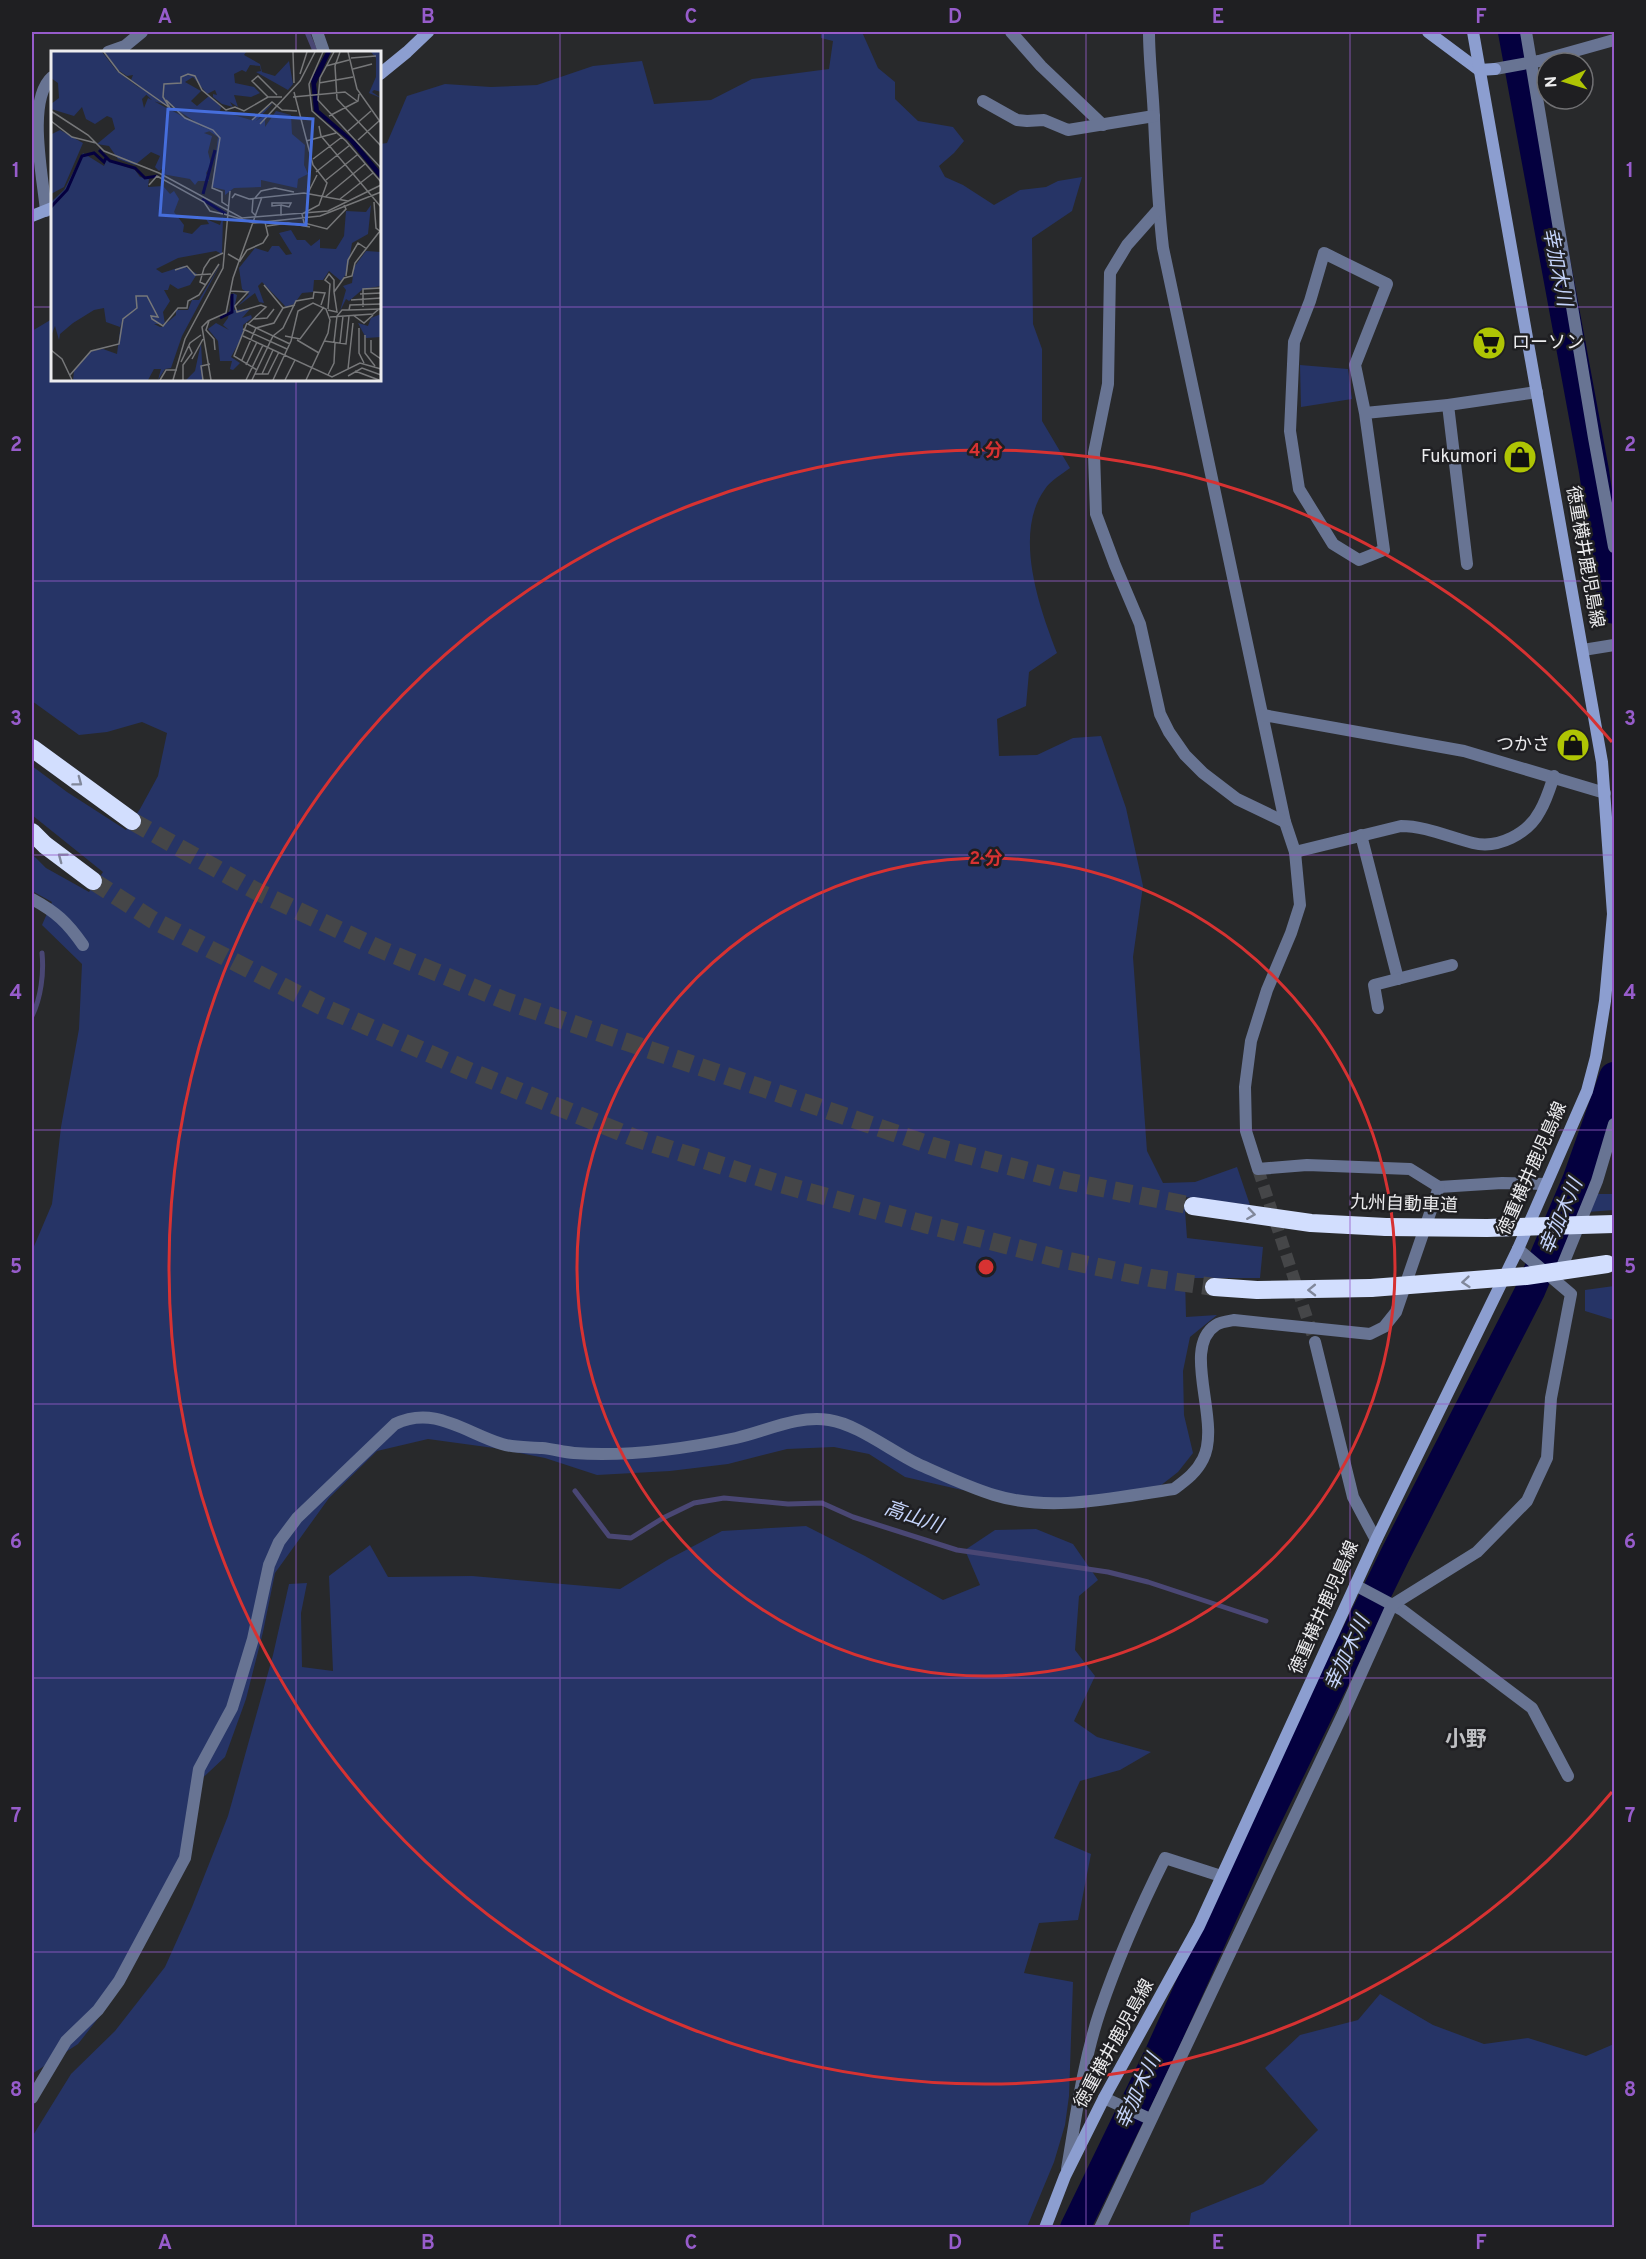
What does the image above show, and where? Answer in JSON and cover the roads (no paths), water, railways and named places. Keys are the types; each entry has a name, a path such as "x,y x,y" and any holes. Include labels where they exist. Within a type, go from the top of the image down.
{"highway":[{"path":"32,748 132,821"},
{"path":"32,832 93,881"},
{"name":"九州自動車道","path":"1193,1206 1311,1223 1386,1227 1487,1228 1614,1224"},
{"path":"1214,1287 1257,1290 1371,1288 1526,1276 1611,1264"}],"main road":[{"path":"381,73 428,32"},
{"path":"1428,32 1479,70 1496,69"},
{"name":"徳重横井鹿児島線","path":"1045,2228 1065,2176 1104,2098 1172,1978 1198,1926 1376,1540 1521,1251 1546,1184 1587,1090 1596,1057 1605,1001 1613,914 1610,795 1473,32"},
{"path":"32,216 49,209"}],"street":[{"path":"111,51 125,46 142,32"},
{"path":"317,32 324,51"},
{"path":"1011,32 1041,66 1103,125"},
{"path":"1149,32 1158,210 1166,260 1285,822 1294,852 1300,905 1267,990 1251,1041 1245,1087 1246,1131 1258,1169 1306,1166 1410,1169 1439,1186 1502,1183 1546,1184"},
{"path":"1526,32 1614,547"},
{"path":"1496,69 1584,50 1614,40"},
{"path":"49,209 37,116 42,93 51,78"},
{"path":"983,101 1017,120 1044,120 1068,130 1154,116"},
{"path":"1158,210 1127,245 1110,273 1108,384 1094,453 1096,514 1140,624 1160,714 1169,732 1185,755 1203,773 1237,799 1285,822"},
{"path":"1324,253 1387,284 1355,366 1365,413 1384,550 1359,560 1333,544 1299,489 1290,431 1294,342 1310,301 1324,253"},
{"path":"1365,413 1448,405 1537,392"},
{"path":"1448,405 1467,564"},
{"path":"1583,650 1614,645"},
{"path":"1263,715 1464,751 1554,776 1610,795"},
{"path":"1294,852 1387,828 1414,826 1476,843 1499,843 1512,838 1535,820 1542,810 1554,776"},
{"path":"1361,835 1398,979"},
{"path":"32,899 53,910 69,925 83,945"},
{"path":"1378,1008 1374,985 1452,965"},
{"path":"1551,1277 1597,1181 1614,1124"},
{"path":"32,2098 66,2041 98,2010 119,1981 185,1858 198,1769 232,1708 253,1639 269,1565 279,1542 297,1518 395,1424 409,1417 434,1418 504,1445 572,1453 610,1454 724,1441 800,1420 827,1420 846,1424 897,1454 995,1496 1054,1504 1174,1489 1190,1477 1204,1458 1209,1437 1207,1406 1200,1369 1200,1351 1204,1338 1216,1325 1234,1320 1370,1334 1384,1327 1396,1312 1439,1186"},
{"path":"1100,2228 1319,1766 1390,1604 1477,1552 1527,1501 1547,1458 1551,1398 1571,1294 1521,1251"},
{"path":"1315,1342 1353,1497 1376,1540"},
{"path":"1355,1585 1390,1604 1459,1652 1532,1708 1568,1776"},
{"path":"1065,2176 1080,2088 1100,2012 1141,1905 1165,1858 1221,1876"},
{"path":"1104,2098 1150,2119"}],"waterway":[{"path":"307,32 315,51"},
{"name":"幸加木川","path":"1513,32 1594,471 1614,609"},
{"path":"32,1016 41,985 42,953"},
{"name":"幸加木川","path":"1075,2228 1160,2053 1256,1840 1395,1555 1530,1291 1577,1181 1614,1077"},
{"name":"高山川","path":"575,1491 609,1536 631,1538 663,1518 694,1503 724,1498 788,1504 822,1503 853,1517 957,1550 1108,1572 1148,1582 1266,1621"}],"tunnel":[{"path":"132,821 256,891 380,949 506,1001 933,1146 1066,1181 1193,1206"},
{"path":"93,881 153,920 321,1006 467,1070 635,1138 777,1183 1060,1259 1151,1278 1214,1287"},
{"path":"1258,1169 1313,1336"}],"place":[{"name":"ローソン","path":"1489,343"},
{"name":"Fukumori","path":"1520,457"},
{"name":"つかさ","path":"1573,745"}],"district":[{"name":"小野","path":"1466,1740"}]}
